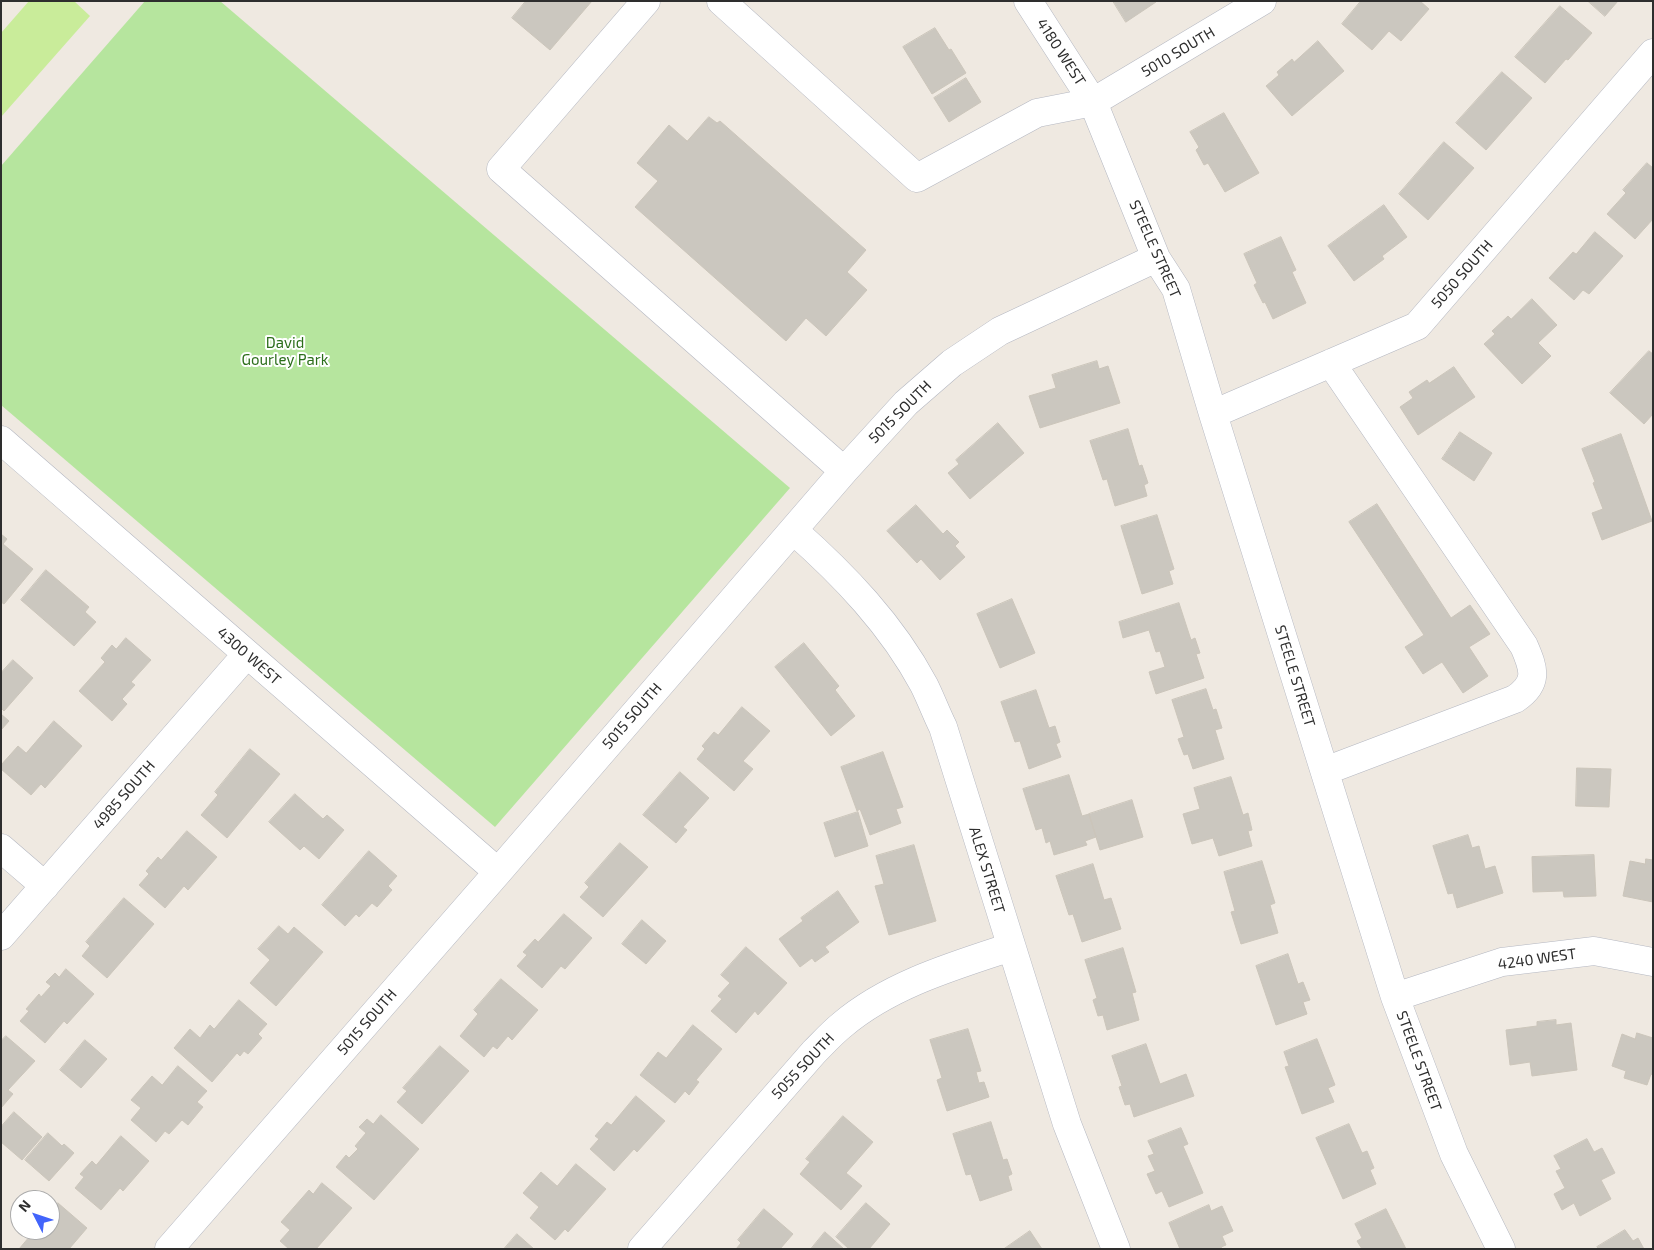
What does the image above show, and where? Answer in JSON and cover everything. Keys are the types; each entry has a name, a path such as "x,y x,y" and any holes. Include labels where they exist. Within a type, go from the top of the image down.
{"street":[{"path":"646,1 501,168 844,470"},
{"name":"5010 SOUTH","path":"721,1 917,178 1037,113 1093,102 1262,1"},
{"name":"4180 WEST","path":"1028,1 1093,102"},
{"name":"5050 SOUTH","path":"1213,414 1417,326 1653,53"},
{"name":"STEELE STREET","path":"1093,102 1156,258 1176,289 1213,414 1396,997 1454,1154 1501,1249"},
{"name":"5015 SOUTH","path":"169,1249 498,872 844,470 906,403 952,363 1000,331 1156,258"},
{"path":"1324,770 1515,699 1526,692 1531,684 1532,674 1524,646 1331,363"},
{"name":"4300 WEST","path":"1,440 498,872"},
{"name":"ALEX STREET","path":"793,530 826,560 874,611 901,648 923,685 943,727 1067,1124 1116,1249"},
{"name":"4985 SOUTH","path":"1,936 247,654"},
{"path":"1,848 45,886"},
{"name":"5055 SOUTH","path":"642,1249 814,1052 842,1024 874,1003 907,985 968,961 1011,947"},
{"name":"4240 WEST","path":"1396,997 1502,962 1594,951 1653,962"}],"green space":[{"path":"29,1 74,1 90,16 1,117 1,33"},
{"name":"David Gourley Park","path":"145,1 220,1 790,488 495,827 1,405 1,166"}],"building":[{"path":"526,1 592,1 550,50 512,18"},
{"path":"1113,1 1156,1 1156,2 1126,22"},
{"path":"1361,1 1420,1 1429,9 1401,41 1389,31 1372,50 1342,24"},
{"path":"1588,1 1618,1 1605,16"},
{"path":"1560,6 1592,33 1545,83 1515,57"},
{"path":"935,28 966,73 932,94 903,47"},
{"path":"1318,41 1344,71 1292,116 1266,86 1279,75 1277,72 1292,59 1294,62"},
{"path":"1502,72 1532,98 1486,150 1456,123"},
{"path":"966,78 981,102 949,122 934,98"},
{"path":"1224,113 1259,173 1225,192 1208,163 1204,165 1196,150 1199,147 1190,132"},
{"path":"709,117 717,123 720,121 866,250 847,272 867,290 826,336 806,318 786,341 635,207 658,181 637,163 669,125 687,141"},
{"path":"1444,142 1474,168 1428,220 1399,194"},
{"path":"1647,163 1653,168 1653,219 1635,239 1607,214 1626,193 1623,190"},
{"path":"1384,205 1407,237 1382,256 1384,259 1354,281 1328,246"},
{"path":"1595,232 1623,256 1589,294 1583,290 1574,300 1549,278 1573,252 1576,254"},
{"path":"1281,237 1296,270 1292,272 1306,303 1273,319 1254,285 1257,283 1244,254"},
{"path":"1532,299 1557,325 1538,343 1551,356 1522,384 1484,344 1495,334 1492,331 1508,316 1511,319"},
{"path":"1649,351 1653,354 1653,414 1644,424 1610,393"},
{"path":"1097,361 1099,369 1108,366 1120,403 1040,428 1029,396 1056,388 1052,375"},
{"path":"1454,367 1475,397 1418,435 1400,407 1413,398 1409,392 1427,380 1429,383"},
{"path":"998,423 1024,453 970,499 948,473 959,464 956,460"},
{"path":"1128,429 1139,466 1142,465 1148,483 1144,485 1147,496 1115,506 1107,479 1103,480 1090,441"},
{"path":"1460,432 1492,453 1474,481 1442,459"},
{"path":"1621,434 1652,521 1602,540 1592,513 1603,509 1582,449"},
{"path":"1377,504 1451,618 1470,605 1490,634 1469,647 1488,676 1463,693 1442,662 1423,674 1405,647 1424,635 1349,522"},
{"path":"916,505 943,534 947,530 959,542 955,546 965,557 940,580 921,559 917,563 887,531"},
{"path":"1157,515 1174,569 1169,571 1173,584 1142,594 1121,526"},
{"path":"1,534 7,539 3,544 33,569 4,604 1,602"},
{"path":"46,570 89,607 85,612 96,622 74,646 21,600"},
{"path":"1012,599 1035,653 1000,668 977,614"},
{"path":"1179,603 1191,640 1195,638 1200,653 1196,654 1204,678 1156,694 1149,672 1165,667 1160,651 1156,652 1149,630 1123,638 1119,622"},
{"path":"126,638 151,660 131,682 135,685 122,699 127,704 112,721 79,691 105,662 101,658 112,645 116,649"},
{"path":"804,643 839,686 835,690 855,716 831,736 775,667"},
{"path":"13,660 33,678 4,711 1,708 1,673"},
{"path":"1206,689 1213,710 1216,709 1222,728 1215,730 1224,759 1193,769 1188,754 1184,755 1178,739 1184,737 1172,700"},
{"path":"1036,690 1049,728 1055,726 1060,742 1056,744 1061,757 1029,769 1020,741 1015,742 1001,702"},
{"path":"742,707 770,731 743,761 753,769 734,791 697,759 705,749 702,746 714,732 718,735"},
{"path":"1,714 9,721 1,730"},
{"path":"54,721 82,746 45,788 41,784 31,795 1,769 1,765 18,746 26,753"},
{"path":"250,749 280,774 227,838 201,815 218,795 215,792"},
{"path":"883,752 903,807 896,809 901,823 870,835 860,809 857,811 841,767"},
{"path":"1577,768 1611,769 1609,807 1576,806"},
{"path":"680,772 709,798 683,827 687,830 676,843 643,815"},
{"path":"1069,775 1082,816 1089,814 1096,837 1085,841 1087,845 1054,855 1050,841 1046,843 1042,828 1036,830 1023,789"},
{"path":"1231,777 1243,815 1248,813 1252,830 1248,831 1252,846 1219,856 1213,838 1192,844 1183,814 1200,809 1194,788"},
{"path":"295,794 323,819 327,815 344,830 319,859 304,846 300,850 269,822"},
{"path":"1132,800 1143,837 1100,850 1089,814"},
{"path":"858,812 868,846 835,857 824,823"},
{"path":"187,831 217,857 188,890 184,886 165,908 139,885 149,874 146,871 158,857 161,860"},
{"path":"1468,835 1472,848 1479,846 1485,869 1495,866 1503,893 1457,908 1453,893 1448,894 1433,846"},
{"path":"620,843 648,867 603,917 580,897 589,887 585,883"},
{"path":"914,845 936,921 889,935 875,886 884,884 876,856"},
{"path":"369,851 397,876 388,886 392,890 377,907 372,903 359,917 356,914 345,926 322,905"},
{"path":"1594,855 1596,896 1564,897 1563,891 1533,892 1532,857"},
{"path":"1646,859 1653,860 1653,902 1623,896 1630,861 1645,864"},
{"path":"1262,861 1275,903 1270,905 1278,933 1241,944 1231,912 1235,911 1224,872"},
{"path":"1093,864 1104,900 1111,898 1121,929 1082,942 1073,914 1069,915 1056,876"},
{"path":"838,891 859,922 825,947 829,952 815,962 812,958 800,967 779,939 803,921 801,918"},
{"path":"124,898 154,924 107,978 82,956 90,946 86,942"},
{"path":"564,914 592,938 565,969 561,966 542,988 517,966 527,955 523,952 535,939 538,942"},
{"path":"642,920 666,941 646,964 622,944"},
{"path":"279,926 288,934 294,927 323,952 276,1006 250,983 270,960 258,949"},
{"path":"746,947 787,983 758,1015 755,1011 736,1033 711,1011 722,999 718,996 730,983 721,975"},
{"path":"1123,948 1136,992 1132,993 1139,1020 1107,1030 1103,1015 1098,1016 1093,1000 1097,998 1085,960"},
{"path":"1288,954 1298,984 1303,982 1310,1000 1303,1002 1307,1014 1276,1025 1256,966"},
{"path":"66,969 94,994 67,1024 64,1021 45,1043 20,1021 29,1011 26,1009 39,994 41,997 51,986 46,982 55,973 59,977"},
{"path":"501,979 538,1010 512,1040 508,1036 497,1049 493,1046 484,1057 460,1036 478,1014 474,1010"},
{"path":"239,1000 267,1024 258,1034 262,1038 248,1054 244,1051 240,1056 237,1053 212,1082 174,1048 190,1029 200,1038 210,1025 214,1029"},
{"path":"1556,1020 1556,1025 1571,1023 1577,1070 1532,1076 1530,1062 1510,1065 1506,1030 1537,1026 1537,1022"},
{"path":"693,1025 722,1049 696,1080 699,1082 689,1095 685,1091 675,1103 640,1075 658,1052 666,1058"},
{"path":"968,1029 981,1071 976,1072 979,1083 984,1082 989,1097 947,1111 937,1080 942,1078 930,1040"},
{"path":"1637,1033 1653,1038 1653,1075 1651,1074 1647,1085 1624,1078 1626,1071 1612,1066 1622,1034 1635,1039"},
{"path":"6,1036 35,1061 8,1090 13,1094 1,1108 1,1041"},
{"path":"1317,1039 1335,1085 1328,1088 1334,1102 1302,1114 1285,1067 1289,1066 1284,1052"},
{"path":"85,1040 107,1059 81,1088 60,1070"},
{"path":"1146,1044 1160,1084 1186,1074 1194,1096 1134,1117 1130,1104 1125,1105 1119,1087 1122,1086 1112,1056"},
{"path":"440,1046 469,1071 422,1124 397,1102 407,1091 403,1088"},
{"path":"178,1066 207,1091 197,1102 203,1107 188,1125 182,1120 169,1134 165,1131 156,1142 131,1120 141,1108 131,1100 152,1076 162,1085"},
{"path":"636,1096 665,1121 637,1152 634,1149 614,1171 590,1149 599,1139 595,1136 607,1122 611,1125"},
{"path":"14,1112 42,1137 22,1160 1,1142 1,1127"},
{"path":"381,1115 419,1149 374,1200 336,1167 346,1155 349,1158 358,1149 355,1146 366,1133 359,1127 367,1119 373,1124"},
{"path":"843,1116 873,1142 846,1173 862,1186 841,1210 800,1174 810,1162 806,1159"},
{"path":"991,1122 1003,1160 1007,1159 1012,1174 1008,1176 1012,1190 980,1201 971,1174 966,1175 953,1134"},
{"path":"1349,1124 1362,1153 1367,1151 1374,1168 1370,1170 1376,1184 1343,1199 1316,1138"},
{"path":"1181,1128 1188,1144 1183,1146 1203,1193 1169,1207 1162,1191 1156,1194 1147,1174 1155,1171 1148,1156 1154,1154 1148,1141"},
{"path":"48,1133 62,1146 64,1144 74,1153 49,1181 25,1160"},
{"path":"121,1136 149,1161 123,1191 120,1188 101,1210 75,1188 84,1177 80,1174 92,1161 96,1165"},
{"path":"1587,1139 1594,1152 1602,1148 1615,1173 1601,1180 1611,1199 1580,1216 1574,1203 1562,1210 1554,1194 1565,1188 1556,1171 1561,1169 1554,1156"},
{"path":"576,1164 606,1189 568,1232 565,1229 555,1240 530,1218 539,1207 523,1193 541,1172 557,1186"},
{"path":"322,1183 352,1208 316,1249 289,1249 280,1241 290,1230 281,1222 309,1190 313,1194"},
{"path":"866,1203 890,1224 869,1249 849,1249 836,1237"},
{"path":"60,1205 87,1228 69,1249 19,1249 27,1240 60,1240"},
{"path":"1209,1205 1211,1211 1222,1206 1233,1231 1222,1236 1226,1245 1221,1247 1222,1249 1180,1249 1169,1223"},
{"path":"764,1209 793,1234 780,1249 736,1249 741,1243 738,1240"},
{"path":"1386,1209 1406,1249 1362,1249 1357,1241 1362,1238 1355,1224"},
{"path":"1625,1230 1633,1241 1638,1238 1644,1249 1599,1249 1597,1247"},
{"path":"1030,1231 1042,1249 1004,1249"},
{"path":"825,1232 844,1249 811,1249"},
{"path":"517,1234 534,1249 504,1249"}]}
